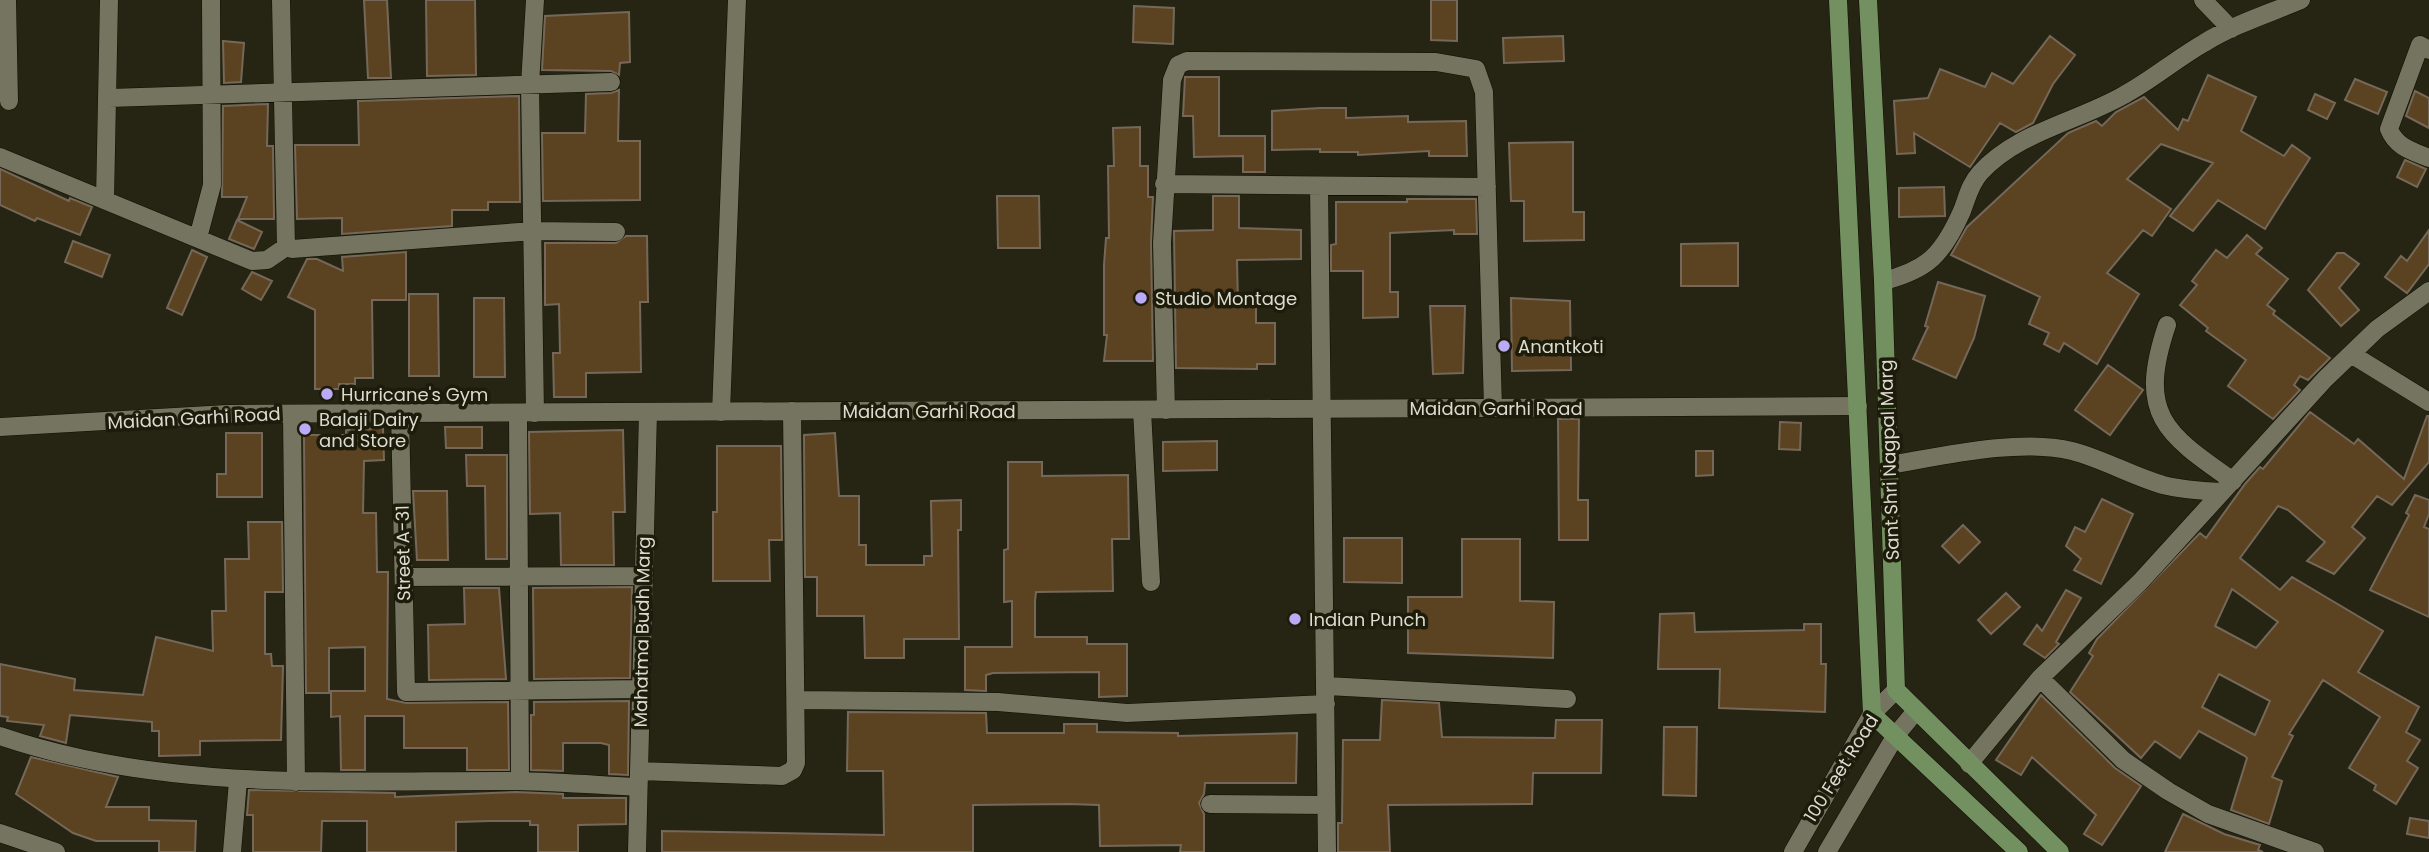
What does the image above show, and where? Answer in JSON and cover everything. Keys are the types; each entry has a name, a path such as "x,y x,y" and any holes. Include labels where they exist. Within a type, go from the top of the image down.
{"main road":[{"name":"Sant Shri Nagpal Marg","path":"1838,0 1872,714"},
{"name":"Sant Shri Nagpal Marg","path":"1868,0 1883,281 1896,690"},
{"path":"1896,690 1915,712 2060,852"},
{"path":"1872,714 2019,852"}],"street":[{"path":"8,0 9,101"},
{"path":"105,200 109,99 108,0"},
{"path":"198,238 212,185 211,0"},
{"path":"281,0 286,247"},
{"path":"520,781 519,578 533,231 530,85 535,0"},
{"path":"721,412 737,0"},
{"path":"2203,0 2231,29"},
{"path":"1883,281 1919,271 1932,261 1961,212 1974,181 2005,151 2125,95 2203,43 2301,0"},
{"path":"2429,50 2420,45 2389,130 2393,140 2400,145 2429,158"},
{"path":"1166,410 1164,184 1172,80 1178,65 1187,61 1422,62 1459,64 1476,69 1484,92 1493,408"},
{"path":"109,99 281,91 611,82"},
{"path":"0,157 257,261 267,260 286,247"},
{"path":"1164,184 1487,187"},
{"path":"1319,186 1324,409 1327,852"},
{"path":"286,247 292,249 533,231 616,232"},
{"path":"1969,764 2040,678 2140,582 2351,354 2377,330 2429,291"},
{"path":"2167,325 2155,359 2154,379 2162,420 2175,439 2227,487"},
{"path":"2351,354 2429,402"},
{"name":"Maidan Garhi Road","path":"1,425 227,414 1858,406"},
{"path":"1142,410 1152,582"},
{"path":"0,736 42,748 126,765 238,781 520,781 782,776 789,773 796,763 792,411"},
{"name":"Mahatma Budh Marg","path":"638,852 648,412"},
{"name":"Street A-31","path":"400,413 406,692 519,690"},
{"path":"292,414 296,782"},
{"path":"1890,465 1953,455 2046,447 2073,451 2186,491 2227,487"},
{"path":"404,577 643,576"},
{"path":"2040,678 2123,760 2168,792 2208,814 2315,852"},
{"path":"1327,686 1567,699"},
{"path":"519,690 641,689"},
{"name":"100 Feet Road","path":"1793,852 1872,714 1896,690"},
{"path":"797,700 998,702 1127,713 1326,704"},
{"name":"100 Feet Road","path":"1827,852 1896,734 1915,712"},
{"path":"232,852 238,781"},
{"path":"1210,804 1326,805"},
{"path":"0,833 56,852"}],"building":[{"path":"364,0 387,0 391,78 368,78"},
{"path":"426,0 475,0 476,75 427,76"},
{"path":"1431,0 1457,0 1457,41 1431,40"},
{"path":"1134,6 1174,8 1173,44 1133,42"},
{"path":"629,12 630,62 620,63 619,75 611,71 542,70 545,16"},
{"path":"1563,36 1564,61 1504,63 1503,38"},
{"path":"2050,36 2075,55 2053,84 2033,123 2016,132 2000,123 1970,167 1914,133 1915,153 1897,154 1894,101 1928,98 1940,69 1985,87 1992,73 2013,84"},
{"path":"223,41 244,43 241,82 224,83"},
{"path":"2208,75 2256,97 2241,131 2284,156 2292,145 2310,158 2265,229 2218,200 2193,231 2170,216 2213,163 2161,144 2127,179 2171,209 2152,236 2143,230 2107,273 2139,294 2097,364 2064,343 2059,352 2044,344 2049,333 2029,324 2040,297 1951,255 1967,227 2068,133 2096,121 2102,126 2116,112 2144,97 2178,130 2183,119 2188,121"},
{"path":"1185,77 1219,77 1219,136 1265,136 1265,172 1243,172 1243,156 1194,157 1193,116 1183,116"},
{"path":"2355,79 2387,92 2378,114 2345,100"},
{"path":"619,90 618,141 640,141 640,200 543,201 542,133 585,133 586,94"},
{"path":"2415,91 2429,98 2429,128 2406,116"},
{"path":"2315,94 2335,103 2327,119 2308,110"},
{"path":"519,96 520,202 488,202 488,210 452,210 452,226 342,234 342,218 297,219 295,145 359,145 358,101"},
{"path":"268,104 267,146 273,146 274,219 238,219 247,197 222,197 223,106"},
{"path":"1346,108 1346,118 1408,116 1408,122 1466,121 1467,156 1429,156 1429,151 1358,155 1358,152 1320,152 1320,149 1272,150 1272,111"},
{"path":"1140,127 1140,166 1148,166 1148,197 1153,197 1153,361 1104,361 1107,335 1104,335 1104,265 1106,238 1109,238 1108,166 1114,166 1113,128"},
{"path":"1573,142 1573,212 1584,212 1584,240 1524,241 1524,201 1511,201 1509,143"},
{"path":"2405,160 2426,169 2417,187 2397,177"},
{"path":"0,169 69,201 70,198 92,207 80,235 37,218 35,221 0,205"},
{"path":"1944,187 1945,216 1899,217 1899,188"},
{"path":"997,196 1039,196 1040,248 998,248"},
{"path":"1213,196 1239,196 1239,228 1301,230 1301,259 1237,260 1238,304 1256,304 1256,323 1275,323 1275,364 1257,364 1257,369 1176,368 1174,231 1213,230"},
{"path":"1407,199 1476,199 1477,234 1454,234 1454,230 1390,233 1390,292 1398,292 1398,317 1363,318 1363,271 1331,271 1331,245 1336,244 1336,202 1407,202"},
{"path":"237,220 262,232 254,249 229,239"},
{"path":"2429,230 2429,264 2407,293 2385,277 2401,256 2407,261"},
{"path":"2247,235 2262,248 2256,254 2288,279 2267,305 2275,311 2273,314 2330,358 2308,380 2300,376 2294,385 2300,390 2273,419 2228,386 2246,360 2206,331 2208,328 2180,305 2197,285 2192,281 2216,250 2227,258"},
{"path":"626,236 647,236 648,302 640,302 641,372 586,373 586,397 554,397 553,353 560,353 559,304 545,305 545,243 616,243"},
{"path":"73,241 110,255 102,277 65,262"},
{"path":"1738,243 1738,286 1681,286 1681,244"},
{"path":"192,250 207,257 182,315 167,308"},
{"path":"406,252 406,300 372,300 373,378 355,378 355,384 339,384 339,389 315,389 315,310 288,297 307,259 317,259 343,271 342,257"},
{"path":"2337,253 2344,253 2359,264 2339,288 2359,310 2341,326 2308,290"},
{"path":"252,272 272,281 261,300 242,289"},
{"path":"1938,282 1985,296 1974,338 1956,378 1913,359 1928,327 1925,326"},
{"path":"409,294 438,294 439,376 409,376"},
{"path":"474,298 504,298 505,377 474,377"},
{"path":"1511,298 1570,301 1571,370 1512,371"},
{"path":"1430,306 1465,306 1463,373 1433,374"},
{"path":"2108,365 2143,390 2110,435 2075,410"},
{"path":"2310,412 2354,444 2358,439 2404,479 2429,416 2429,462 2392,505 2377,496 2352,527 2365,538 2334,574 2307,561 2325,542 2288,510 2278,506 2240,558 2280,590 2292,577 2383,631 2358,672 2419,707 2406,732 2420,740 2407,761 2418,768 2396,804 2374,790 2376,785 2349,768 2380,717 2323,680 2289,734 2293,736 2272,777 2282,781 2269,824 2231,810 2247,758 2245,756 2199,731 2180,758 2155,741 2141,758 2070,692 2093,656 2089,653 2097,639 2200,533 2206,538 2245,484 2260,467 2263,469","holes":["2232,589 2278,622 2256,648 2215,626","2219,674 2270,701 2255,735 2202,707"]},
{"path":"1558,419 1579,419 1578,500 1588,500 1588,540 1559,540"},
{"path":"1780,422 1801,423 1800,450 1779,449"},
{"path":"445,427 482,427 482,448 446,448"},
{"path":"383,428 384,460 364,461 363,513 376,513 377,572 388,572 387,699 406,703 508,702 509,770 467,770 467,748 404,748 404,716 365,716 365,770 341,770 340,716 331,717 331,691 365,691 365,647 329,648 329,693 306,693 304,435 346,435 346,430"},
{"path":"623,430 625,512 613,512 614,565 561,565 560,513 530,514 529,432"},
{"path":"226,433 262,433 262,497 217,497 217,474 226,474"},
{"path":"835,433 839,496 859,496 859,545 866,545 866,565 924,565 924,556 932,556 931,501 961,500 961,530 958,530 959,639 904,639 904,658 865,658 864,616 817,616 817,577 805,577 804,435"},
{"path":"1217,441 1217,470 1163,471 1163,442"},
{"path":"717,446 781,446 782,540 769,540 770,581 713,581"},
{"path":"1696,451 1713,451 1713,475 1696,476"},
{"path":"466,455 507,455 507,559 486,559 485,486 467,486"},
{"path":"1008,462 1042,462 1042,476 1128,475 1129,539 1112,539 1113,591 1036,592 1035,601 1035,637 1087,637 1087,644 1127,644 1127,696 1099,697 1099,672 993,673 986,675 986,691 965,690 965,647 1012,647 1012,601 1004,602 1004,550 1008,549"},
{"path":"413,491 447,491 448,560 417,560"},
{"path":"2415,495 2429,500 2429,514 2424,527 2429,529 2429,617 2370,590 2409,515 2406,513"},
{"path":"2102,499 2133,514 2101,584 2074,570 2081,559 2066,546 2075,527 2085,532"},
{"path":"248,522 282,522 283,592 265,592 265,654 271,654 272,666 283,666 281,740 200,741 200,755 159,756 159,731 152,731 152,722 70,715 66,743 40,736 44,725 7,721 8,717 0,716 0,664 75,679 74,690 143,695 156,637 213,651 212,611 226,611 225,559 249,559"},
{"path":"1963,525 1980,542 1959,563 1942,546"},
{"path":"1344,538 1402,538 1402,583 1344,582"},
{"path":"1462,539 1520,539 1520,601 1554,602 1553,658 1408,653 1408,597 1462,597"},
{"path":"632,587 630,678 534,679 533,588"},
{"path":"464,588 499,588 506,679 429,680 428,625 465,624"},
{"path":"2066,590 2081,598 2056,642 2059,644 2045,658 2024,644 2037,625 2042,631"},
{"path":"2006,593 2020,607 1991,634 1978,620"},
{"path":"1694,613 1695,632 1804,630 1804,624 1821,624 1821,664 1826,664 1825,712 1719,708 1720,669 1658,669 1660,614"},
{"path":"2041,695 2115,768 2141,786 2102,845 2084,834 2096,815 2032,757 2021,775 1996,760"},
{"path":"1382,700 1439,703 1442,737 1555,738 1556,720 1602,720 1601,773 1533,773 1532,804 1388,805 1390,852 1338,852 1338,823 1342,823 1343,740 1380,740"},
{"path":"629,701 628,775 609,774 609,745 601,743 563,743 563,771 531,770 531,715 534,715 534,702"},
{"path":"848,712 986,713 987,733 1064,733 1064,724 1097,724 1097,732 1178,733 1178,736 1297,733 1296,783 1205,783 1204,794 1199,803 1204,814 1204,852 1180,852 1181,845 1100,846 1099,805 1069,804 973,805 973,852 662,852 662,831 884,835 883,771 847,771"},
{"path":"1664,727 1697,727 1696,796 1663,795"},
{"path":"31,757 118,777 106,807 149,807 149,820 196,821 195,852 159,852 159,841 96,841 73,833 16,794"},
{"path":"249,790 395,793 395,797 516,792 563,794 563,798 626,798 626,824 578,825 578,852 538,852 538,825 530,825 530,821 490,821 456,822 456,852 367,852 367,821 322,821 321,852 253,852 253,815 247,815"},
{"path":"2183,814 2224,834 2260,845 2258,850 2263,852 2165,852"},
{"path":"2410,818 2429,821 2429,838 2407,834"}],"place":[{"name":"Studio Montage","path":"1141,298"},
{"name":"Anantkoti","path":"1504,346"},
{"name":"Hurricane's Gym","path":"327,394"},
{"name":"Balaji Dairy and Store","path":"305,429"},
{"name":"Indian Punch","path":"1295,619"}]}
